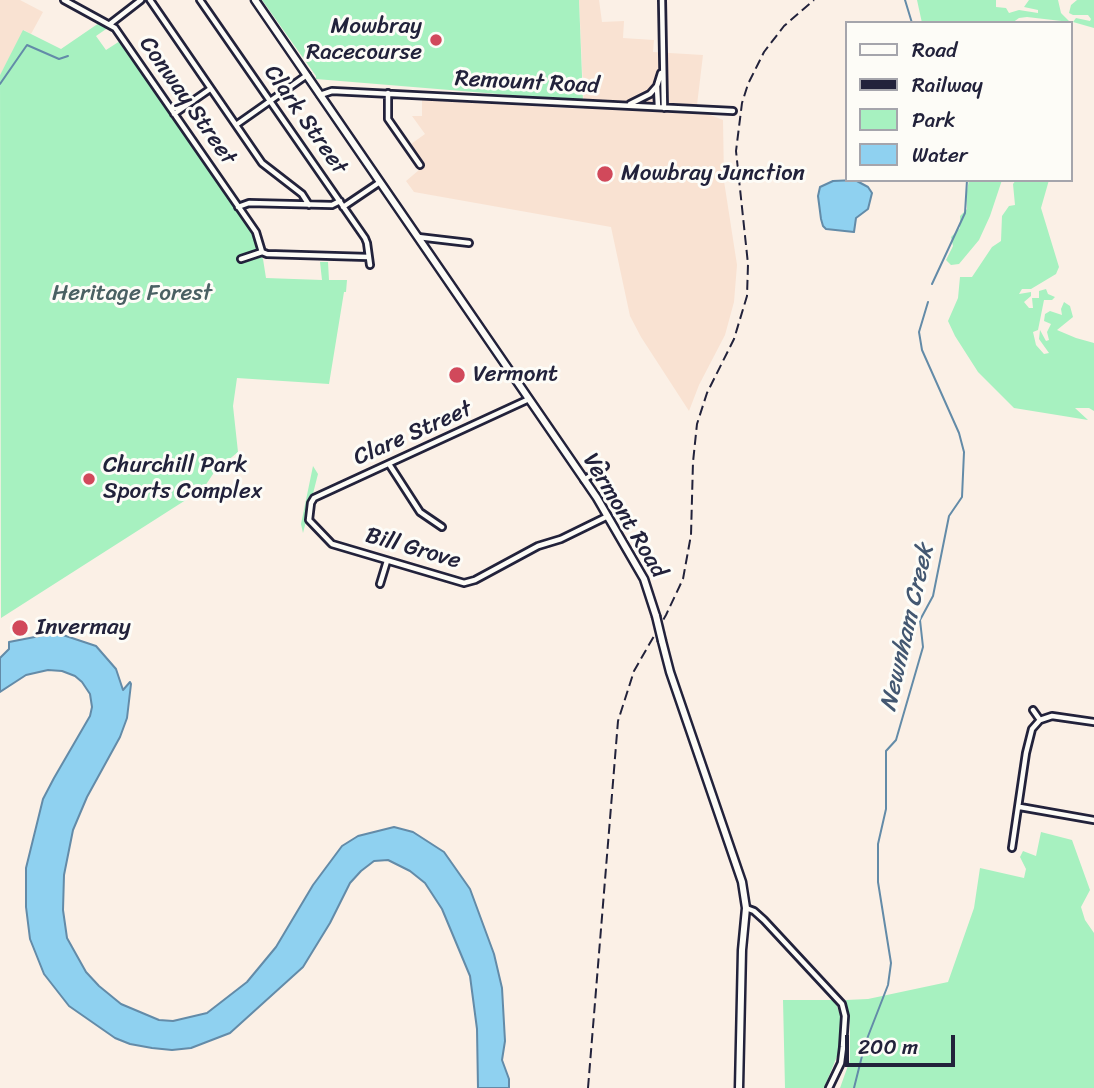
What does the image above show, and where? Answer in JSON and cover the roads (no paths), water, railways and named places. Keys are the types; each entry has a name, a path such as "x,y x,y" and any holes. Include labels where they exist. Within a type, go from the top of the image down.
{"street":[{"name":"Conway Street","path":"64,0 110,23 117,31 257,234 262,251"},
{"path":"110,23 141,0"},
{"path":"149,0 262,163 302,194 309,205"},
{"name":"Clark Street","path":"200,0 367,241 369,265"},
{"name":"Vermont Road","path":"255,0 584,480 644,579 686,718 740,871 746,908 742,950 739,1088"},
{"path":"661,108 659,87 663,65 662,0"},
{"path":"236,125 307,75"},
{"path":"622,106 644,99 659,87"},
{"path":"174,114 210,89"},
{"name":"Remount Road","path":"320,94 332,91 388,93 733,111"},
{"path":"388,93 388,119 421,165"},
{"path":"238,207 250,203 342,204 380,181"},
{"path":"418,237 469,243"},
{"path":"241,259 262,251 267,254 369,257"},
{"name":"Clare Street","path":"312,500 529,399"},
{"path":"389,464 421,512 442,527"},
{"path":"584,480 605,466"},
{"name":"Bill Grove","path":"312,500 309,520 329,542 459,582 470,582 538,545 561,539 608,516"},
{"path":"380,583 387,561"},
{"path":"1033,710 1040,720"},
{"path":"1012,848 1032,729 1040,720 1058,716 1094,722"},
{"path":"1020,807 1094,820"},
{"path":"746,908 764,920 842,1004 845,1016 841,1063 829,1088"}],"water":[{"path":"833,181 859,182 872,193 868,209 856,218 854,232 826,229 823,226 818,196 820,187"},
{"path":"45,635 63,635 96,646 116,669 123,690 130,682 131,684 127,718 73,830 64,875 63,910 67,938 86,972 99,986 121,1004 159,1020 173,1021 207,1013 247,982 276,947 313,885 342,846 358,836 394,827 413,832 444,852 470,889 494,954 502,988 505,1041 502,1060 509,1079 509,1088 478,1088 477,1029 470,976 442,909 425,883 410,871 388,860 374,861 350,883 303,967 230,1033 191,1048 152,1048 115,1038 69,1006 44,974 30,939 26,907 26,868 43,799 90,716 90,694 75,676 48,670 26,675 0,692 0,658 9,649 9,642"}],"waterway":[{"name":"Newnham Creek","path":"905,0 911,21"},
{"path":"0,84 27,45 59,59 68,56"},
{"name":"Newnham Creek","path":"932,284 965,213 967,182"},
{"name":"Newnham Creek","path":"854,1088 865,1044 888,985 891,963 878,882 878,844 886,809 886,751 896,740 923,647 920,620 933,596 949,516 962,497 964,452 959,433 922,350 919,332 928,302"}],"railway":[{"path":"588,1088 618,721 634,671 683,579 691,535 697,424 707,393 734,339 747,296 748,264 736,151 742,103 764,52 784,26 814,0"}],"place":[{"name":"Mowbray Racecourse","path":"436,40"},
{"name":"Mowbray Junction","path":"605,174"},
{"name":"Vermont","path":"457,375"},
{"name":"Churchill Park Sports Complex","path":"89,479"},
{"name":"Invermay","path":"20,628"}],"park label":[{"name":"Heritage Forest","path":"132,294"}]}
